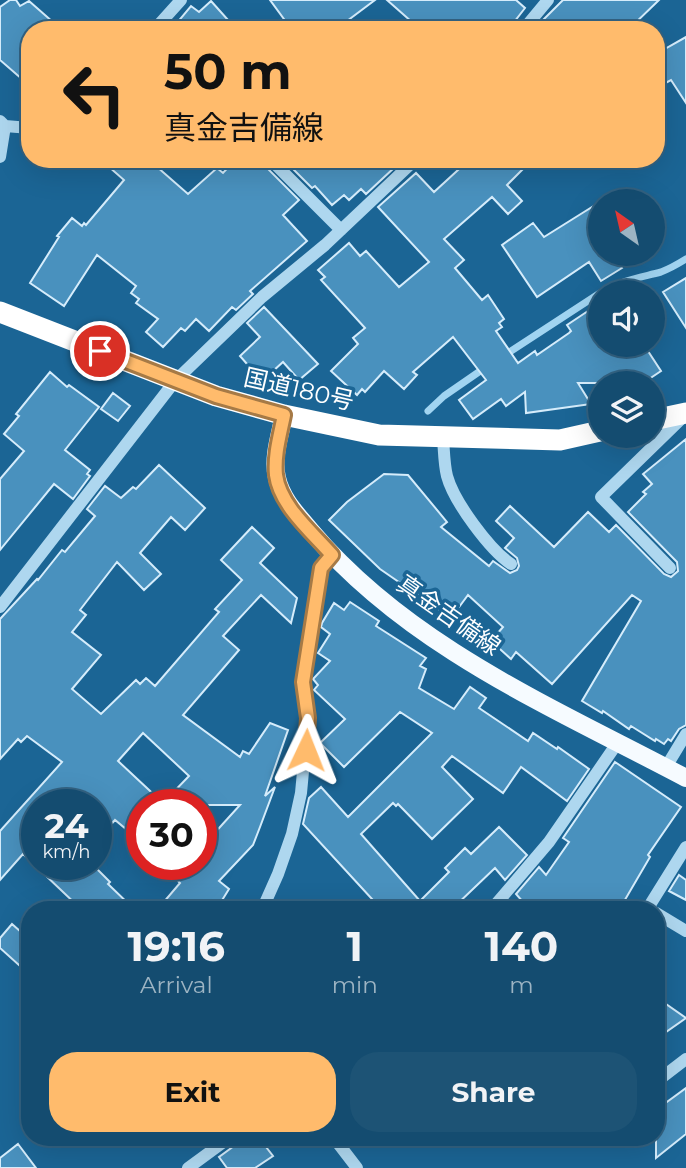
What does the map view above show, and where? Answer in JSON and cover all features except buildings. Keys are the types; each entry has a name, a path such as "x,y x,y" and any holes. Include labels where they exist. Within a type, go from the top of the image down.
{"highway":[{"name":"国道180号","path":"0,312 216,396 284,415 379,435 560,440 588,434"},
{"path":"665,417 686,413"}],"main road":[{"name":"真金吉備線","path":"284,415 276,450 276,477 285,500 332,555 413,625 511,688 686,778"}],"street":[{"path":"162,21 181,0"},
{"path":"530,21 548,0"},
{"path":"0,157 2,124 21,127"},
{"path":"279,168 341,230"},
{"path":"0,607 175,381 262,298 341,230 406,168"},
{"path":"670,568 601,497 686,413"},
{"path":"443,438 447,478 466,512 498,555 512,564"},
{"path":"266,901 292,834 301,793 308,718 303,682 321,568 332,555"},
{"path":"666,767 686,734"},
{"path":"499,901 550,842 618,742"},
{"path":"652,901 686,847"},
{"path":"665,918 686,931"},
{"path":"665,1075 686,1059"},
{"path":"188,1168 218,1146"},
{"path":"340,1146 357,1168"}],"waterway":[{"path":"631,280 661,272 686,259"},
{"path":"505,355 588,301"},
{"path":"428,411 444,396 486,367"}],"route":[{"path":"100,351 216,396 284,415 276,450 276,477 285,500 332,555 321,568 303,682 308,718 306,750"}]}
